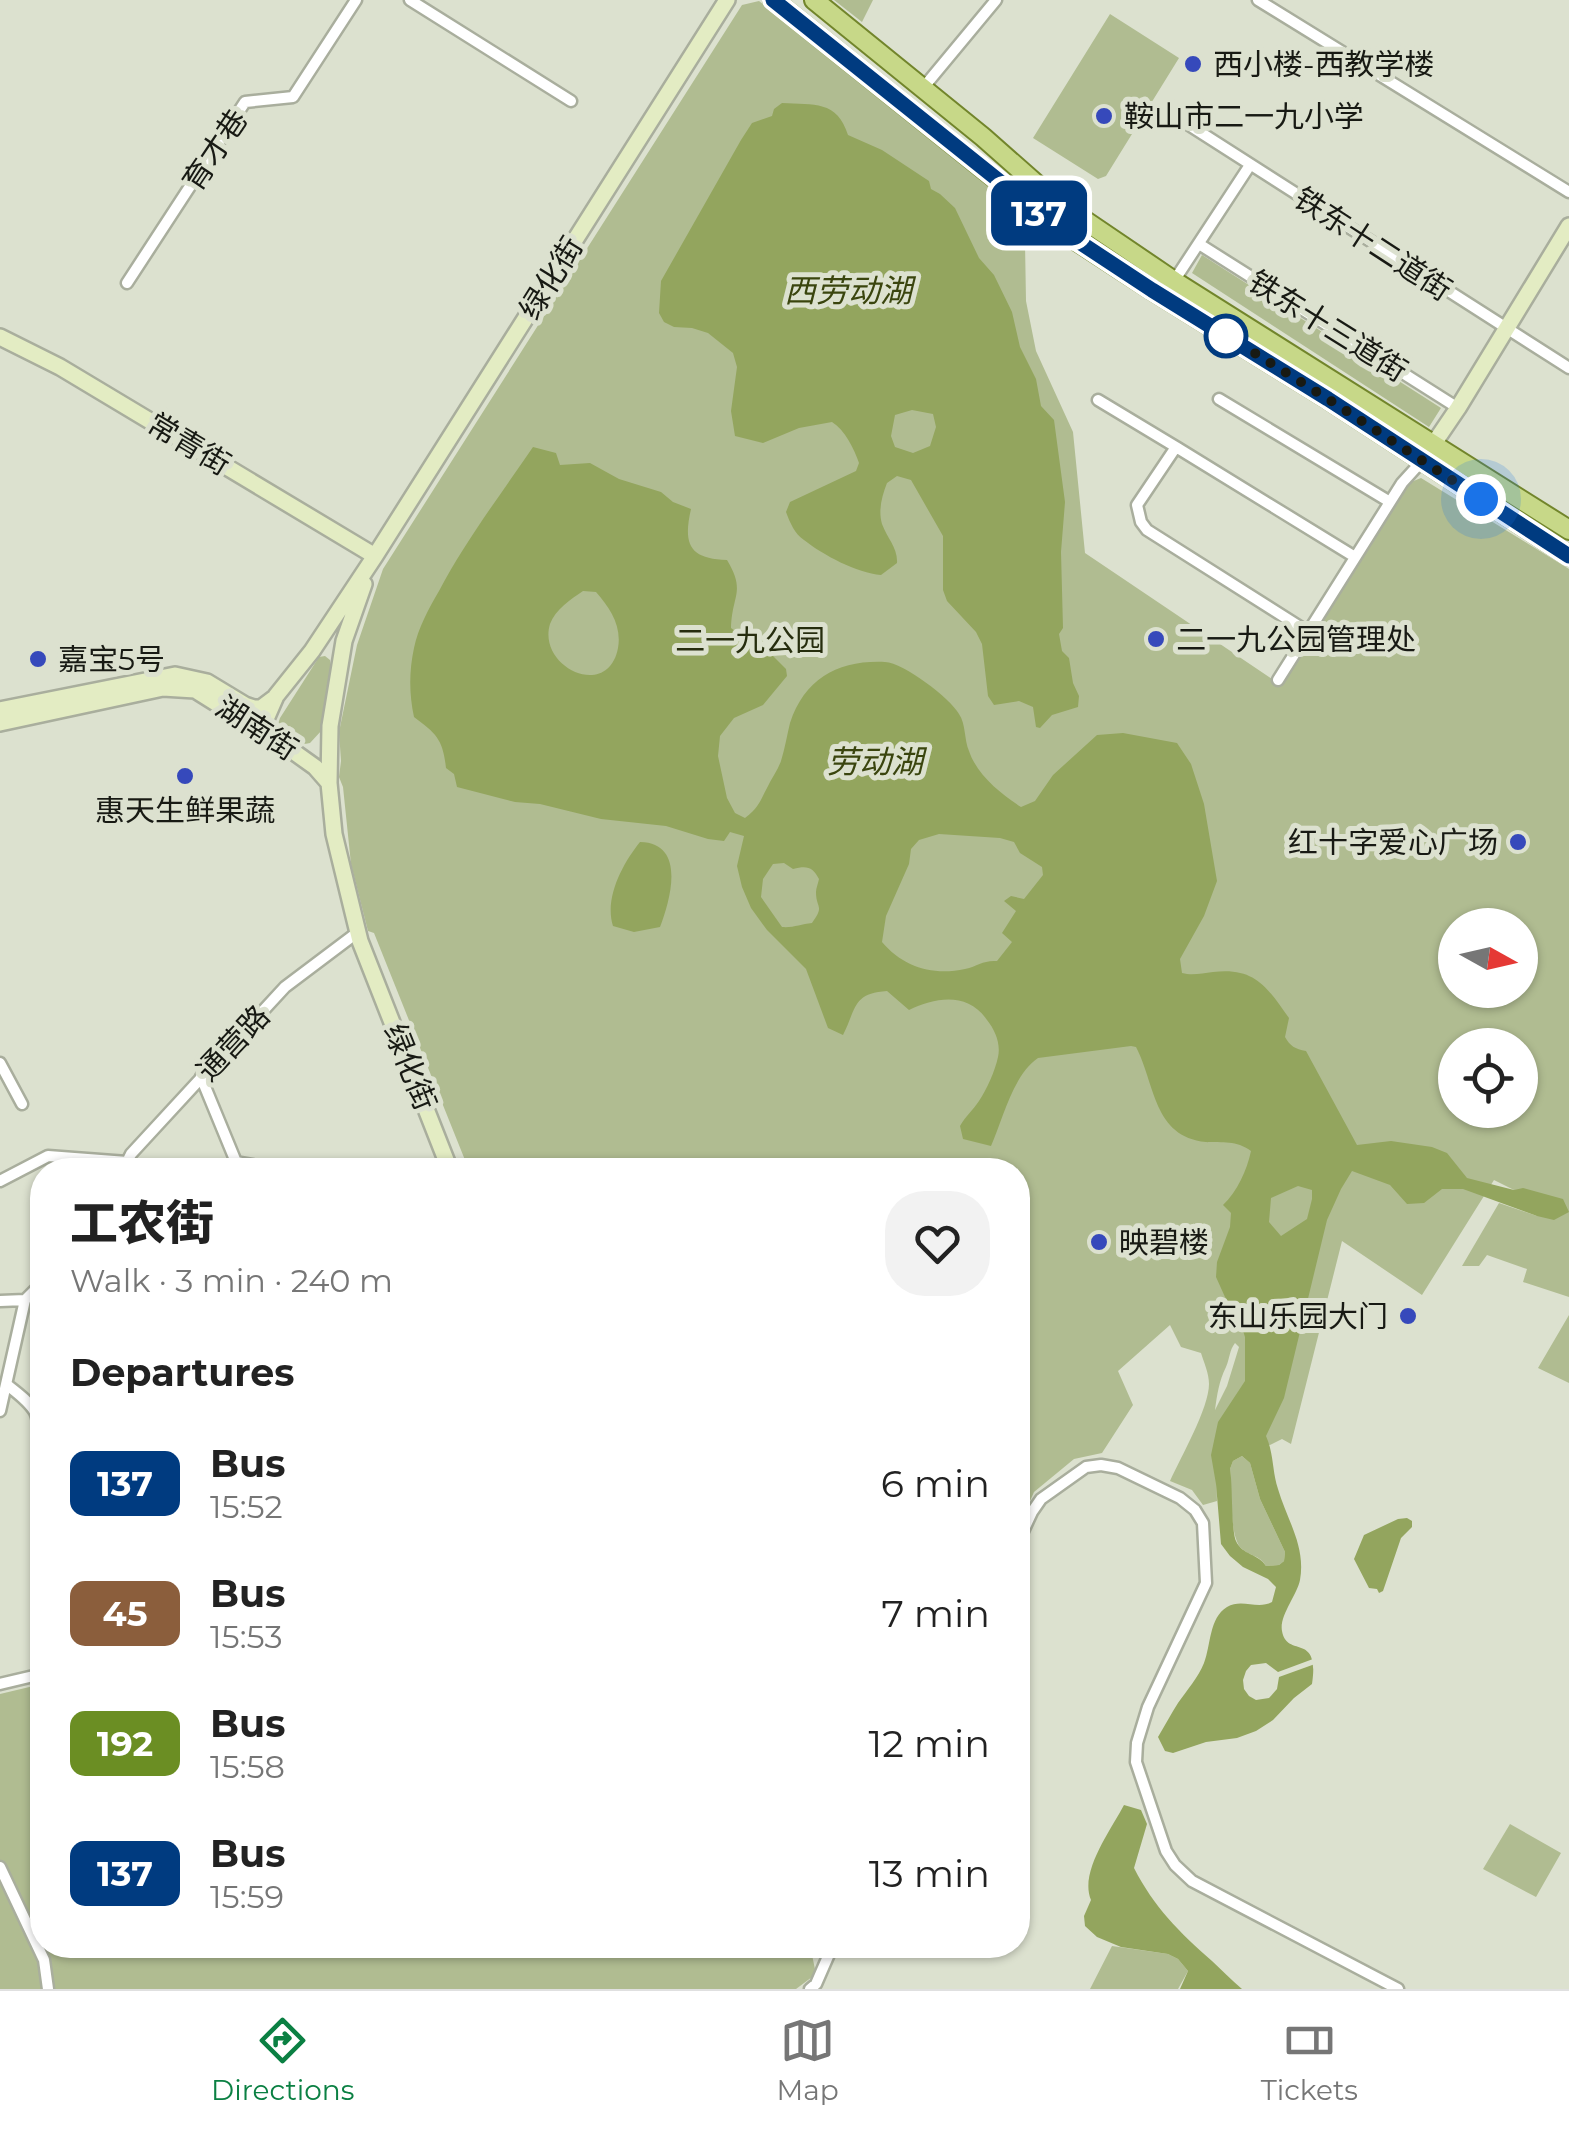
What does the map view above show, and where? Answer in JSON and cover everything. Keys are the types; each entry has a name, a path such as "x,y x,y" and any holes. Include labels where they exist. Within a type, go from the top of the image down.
{"main road":[{"name":"绿化街","path":"268,736 266,719 276,696 312,651 375,556 727,0"},
{"path":"773,0 1058,228 1569,530"},
{"path":"814,0 1051,196 1435,453 1569,556"},
{"path":"1435,453 1458,408 1569,226"},
{"name":"常青街","path":"1,339 60,367 375,556"},
{"name":"绿化街","path":"375,556 350,619 330,726 329,783 334,834 358,932 445,1158"},
{"path":"312,651 336,651 340,664"},
{"name":"湖南街","path":"0,710 175,675 207,682 254,708 261,708 276,696"},
{"name":"湖南街","path":"0,722 163,688 186,689 202,694 294,752 315,766 329,783"},
{"path":"294,752 316,750 330,726"}],"street":[{"name":"育才巷","path":"126,283 245,102 292,98 356,0"},
{"path":"410,0 571,101"},
{"path":"923,88 996,0"},
{"path":"1265,2 1569,192"},
{"name":"铁东十二道街","path":"1178,118 1569,368"},
{"path":"1174,281 1250,165"},
{"name":"铁东十三道街","path":"1198,244 1458,408"},
{"path":"1219,398 1390,502"},
{"path":"1098,400 1356,558"},
{"path":"1176,447 1137,505 1141,522 1147,530 1308,632"},
{"path":"1278,680 1412,470 1435,453"},
{"name":"通营路","path":"130,1158 285,987 358,932"},
{"path":"0,1063 22,1104"},
{"path":"201,1076 234,1158"},
{"path":"0,1181 30,1165"},
{"path":"0,1411 24,1300 30,1294"},
{"path":"0,1301 24,1300"},
{"path":"6,1384 30,1405"},
{"path":"1030,1516 1041,1499 1086,1467 1101,1465 1118,1468 1180,1498 1194,1510 1203,1523 1206,1583 1148,1707 1137,1743 1136,1762 1166,1850 1192,1881 1398,1989"},
{"path":"0,1684 30,1677"},
{"path":"0,1867 30,1930"},
{"path":"43,1958 48,1989"},
{"path":"810,1989 827,1958"}],"green space":[{"path":"834,0 873,0 862,22"},
{"name":"二一九公园","path":"759,1 1034,217 1025,243 1026,301 1036,351 1073,432 1085,553 1278,683 1406,484 1421,478 1569,569 1569,1297 1523,1282 1527,1269 1487,1255 1479,1266 1462,1266 1499,1203 1537,1216 1514,1190 1494,1180 1422,1295 1342,1241 1291,1444 1282,1439 1270,1445 1215,1437 1217,1501 1203,1505 1192,1490 1170,1481 1200,1419 1209,1384 1201,1353 1181,1347 1170,1325 1118,1371 1133,1405 1102,1453 1074,1459 1034,1492 1030,1501 1030,1158 464,1158 374,933 368,931 351,864 339,777 339,732 357,645 383,569 742,5","holes":["1235,1343 1239,1347 1227,1386 1215,1410 1233,1346"]},
{"path":"1110,14 1179,58 1106,176 1098,179 1033,138"},
{"path":"1202,255 1441,408 1429,427 1192,273"},
{"path":"325,656 331,668 322,730 310,743 295,743 277,727 280,718 319,657"},
{"path":"1569,1315 1569,1383 1538,1368"},
{"path":"1242,1456 1250,1463 1260,1499 1285,1552 1279,1565 1266,1566 1237,1542 1230,1469 1233,1461"},
{"path":"30,1687 30,1958 813,1958 816,1974 796,1989 0,1989 0,1694"},
{"path":"1510,1824 1561,1853 1536,1897 1483,1869"},
{"path":"1112,1946 1168,1954 1188,1971 1178,1989 1090,1989"}],"water":[{"name":"西劳动湖","path":"782,103 831,110 848,135 882,150 929,181 931,189 955,208 1012,312 1020,347 1036,379 1041,406 1054,420 1065,502 1061,552 1063,628 1059,634 1079,696 1078,707 1052,715 1040,728 1036,727 1033,707 1019,701 994,705 988,696 982,644 947,601 943,590 943,536 911,480 897,476 887,483 881,519 897,563 881,575 851,567 812,546 795,531 786,512 790,502 856,471 859,463 845,435 832,422 799,428 763,443 735,436 731,411 737,367 733,353 708,333 674,327 664,322 659,313 661,281 752,123 772,116","holes":["912,410 933,414 936,427 930,446 913,453 895,447 891,436 895,415"]},
{"name":"劳动湖","path":"533,447 556,453 560,465 590,463 619,479 661,492 691,509 688,532 692,547 704,557 727,560 737,587 731,628 764,647 786,669 787,676 763,705 734,718 720,736 718,756 727,798 735,813 745,818 760,801 780,764 790,723 805,694 826,675 853,664 893,664 937,691 961,718 967,747 978,768 1021,807 1035,801 1053,775 1097,735 1123,733 1177,743 1191,764 1204,804 1217,881 1204,916 1180,959 1182,973 1240,973 1266,989 1289,1018 1285,1037 1293,1047 1306,1051 1357,1145 1391,1141 1432,1147 1447,1153 1467,1178 1563,1199 1569,1212 1554,1220 1463,1189 1442,1189 1424,1203 1407,1204 1390,1185 1352,1171 1341,1189 1327,1220 1284,1398 1266,1436 1278,1489 1295,1533 1301,1568 1282,1631 1290,1644 1311,1657 1312,1684 1256,1731 1173,1753 1165,1751 1158,1737 1202,1668 1221,1612 1233,1605 1272,1602 1276,1587 1243,1567 1221,1544 1211,1455 1218,1422 1245,1381 1245,1337 1216,1277 1217,1262 1230,1227 1231,1213 1223,1205 1241,1180 1251,1151 1235,1144 1189,1138 1175,1130 1158,1106 1136,1047 1131,1046 1038,1058 1015,1086 991,1146 963,1139 960,1126 985,1091 998,1057 998,1042 990,1024 979,1011 961,1001 941,1000 909,1010 887,991 861,999 843,1035 828,1028 806,969 751,908 737,866 744,836 730,832 724,841 708,839 666,826 601,819 457,787 454,774 446,768 438,738 414,717 410,682 414,648 424,618 449,572","holes":["583,591 596,592 610,611 618,648 612,664 601,673 575,672 554,653 549,640 550,624 564,605","939,834 1000,838 1014,842 1020,853 1042,867 1043,875 1024,899 1011,896 1004,901 1016,911 1002,933 1012,942 997,961 953,971 930,970 899,958 882,942 886,916 909,864 911,849 919,840","773,864 809,868 817,875 819,910 812,923 782,927 761,897 763,879","1298,1186 1312,1190 1307,1219 1281,1236 1269,1222 1271,1198","1242,1456 1250,1463 1260,1499 1285,1552 1279,1565 1266,1566 1236,1541 1230,1469 1233,1461"]},
{"path":"640,842 664,852 671,888 660,927 634,932 613,926 611,904 622,870"},
{"path":"1407,1518 1412,1527 1401,1538 1379,1593 1369,1588 1354,1559 1364,1535"},
{"path":"1124,1805 1141,1810 1147,1824 1134,1868 1150,1895 1178,1929 1242,1989 1180,1989 1188,1971 1178,1959 1121,1947 1097,1937 1085,1926 1093,1864"}],"pier":[{"path":"1313,1659 1315,1664 1279,1677 1277,1689 1269,1698 1256,1700 1244,1689 1243,1680 1251,1665 1266,1663 1278,1672"}],"bus line":[{"name":"137","path":"773,0 1058,228 1569,556"}],"place":[{"name":"西小楼-西教学楼","path":"1193,64"},
{"name":"鞍山市二一九小学","path":"1104,116"},
{"name":"二一九公园管理处","path":"1156,639"},
{"name":"嘉宝5号","path":"38,659"},
{"name":"惠天生鲜果蔬","path":"185,776"},
{"name":"红十字爱心广场","path":"1518,842"},
{"name":"映碧楼","path":"1099,1242"},
{"name":"东山乐园大门","path":"1408,1316"}],"route":[{"path":"1226,336 1218,330 1481,499"}]}
